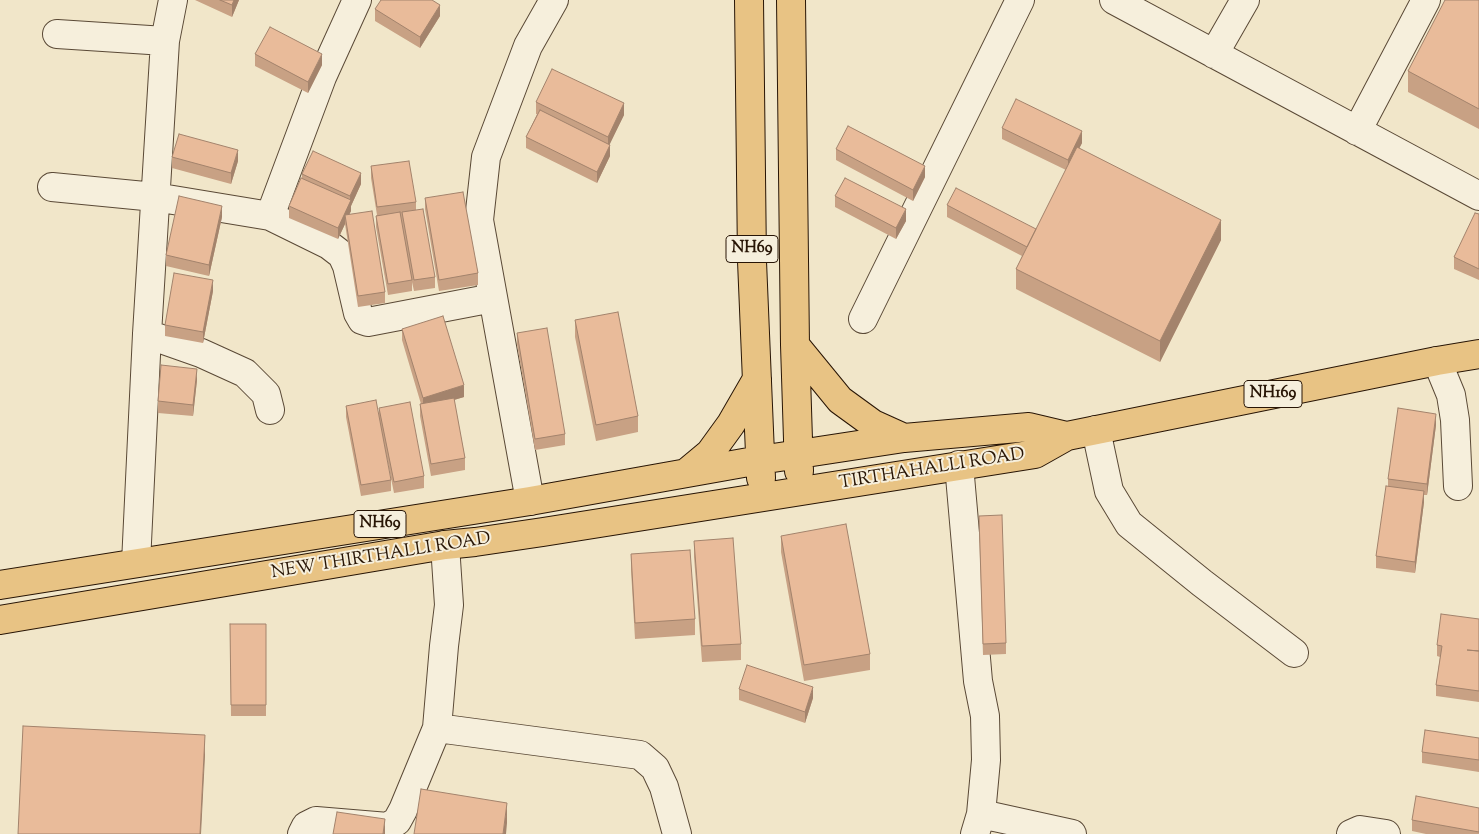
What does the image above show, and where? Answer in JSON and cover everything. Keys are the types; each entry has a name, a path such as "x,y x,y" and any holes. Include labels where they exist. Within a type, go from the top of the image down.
{"highway":[{"name":"NH69","path":"749,0 752,261 763,497"},
{"name":"NH69","path":"791,0 795,345 800,490"},
{"path":"795,345 840,400 873,424 904,438"},
{"name":"TIRTHAHALLI ROAD","path":"763,497 1036,454 1067,436 1479,354"},
{"path":"684,474 710,453 731,424 757,378"},
{"name":"NH169","path":"798,454 904,438 1029,428 1067,436"},
{"name":"NH69","path":"0,585 530,501 798,454"},
{"name":"NEW THIRTHALLI ROAD","path":"0,620 445,545 475,542 763,497"}],"street":[{"path":"136,563 147,334 165,41 173,0"},
{"path":"270,216 322,76 357,0"},
{"path":"530,501 479,220 486,157 528,46 554,0"},
{"path":"863,319 1020,0"},
{"path":"1114,0 1479,196"},
{"path":"1214,54 1245,0"},
{"path":"1357,131 1426,0"},
{"path":"57,34 165,41"},
{"path":"52,186 155,197 270,216 329,245 342,255 347,266 358,313 362,320 368,322 493,298"},
{"path":"147,334 201,353 245,373 266,394 270,410"},
{"path":"1437,361 1451,395 1455,420 1458,486"},
{"path":"1096,430 1109,491 1129,524 1202,583 1294,653"},
{"path":"960,465 978,681 986,716 986,760 978,824 1072,834"},
{"path":"302,834 306,826 316,821 388,826 397,821 403,810 437,728 449,605 445,545"},
{"path":"437,728 640,755 655,768 664,787 677,834"},
{"path":"1351,834 1360,830 1386,834"}],"building":[{"path":"220,0 234,0 232,5"},
{"path":"381,0 432,0 440,5 420,37 375,9"},
{"path":"1445,0 1479,0 1479,109 1408,71"},
{"path":"270,27 322,54 308,82 255,54"},
{"path":"552,69 624,103 608,137 536,102"},
{"path":"1016,99 1082,131 1068,160 1002,128"},
{"path":"540,110 610,145 597,172 526,137"},
{"path":"848,126 925,166 913,190 836,149"},
{"path":"179,134 238,150 231,173 172,157"},
{"path":"1077,147 1221,220 1160,341 1016,269"},
{"path":"313,151 361,173 350,196 302,174"},
{"path":"409,161 416,202 377,207 371,166"},
{"path":"301,178 351,200 338,228 289,206"},
{"path":"845,178 906,209 896,228 835,196"},
{"path":"956,188 1036,229 1027,247 947,205"},
{"path":"463,192 478,273 439,280 425,198"},
{"path":"179,196 222,206 209,265 166,255"},
{"path":"423,209 435,277 414,280 402,212"},
{"path":"372,211 385,292 358,296 345,215"},
{"path":"400,212 412,280 388,284 376,216"},
{"path":"1475,213 1479,214 1479,269 1454,257"},
{"path":"174,273 213,280 203,332 165,325"},
{"path":"618,312 638,416 596,425 575,320"},
{"path":"443,316 464,385 423,398 402,329"},
{"path":"547,328 565,434 535,439 517,333"},
{"path":"161,365 197,369 193,405 158,401"},
{"path":"454,398 465,458 431,464 420,404"},
{"path":"376,400 391,480 361,485 346,406"},
{"path":"410,402 424,476 394,482 379,408"},
{"path":"1398,408 1436,414 1427,484 1388,479"},
{"path":"1386,486 1424,491 1415,562 1376,556"},
{"path":"1002,515 1006,643 983,644 979,516"},
{"path":"846,524 870,654 804,665 781,536"},
{"path":"733,538 741,644 702,646 694,541"},
{"path":"690,550 695,619 635,623 631,554"},
{"path":"1441,614 1479,619 1479,691 1436,685 1442,646 1437,645"},
{"path":"230,624 266,624 266,705 231,705"},
{"path":"747,665 813,687 805,712 739,689"},
{"path":"23,726 205,735 200,834 18,834"},
{"path":"1425,730 1479,738 1479,760 1422,752"},
{"path":"421,789 507,803 503,834 414,834"},
{"path":"1416,796 1479,808 1479,832 1412,820"},
{"path":"337,812 385,819 383,834 333,834"}]}
